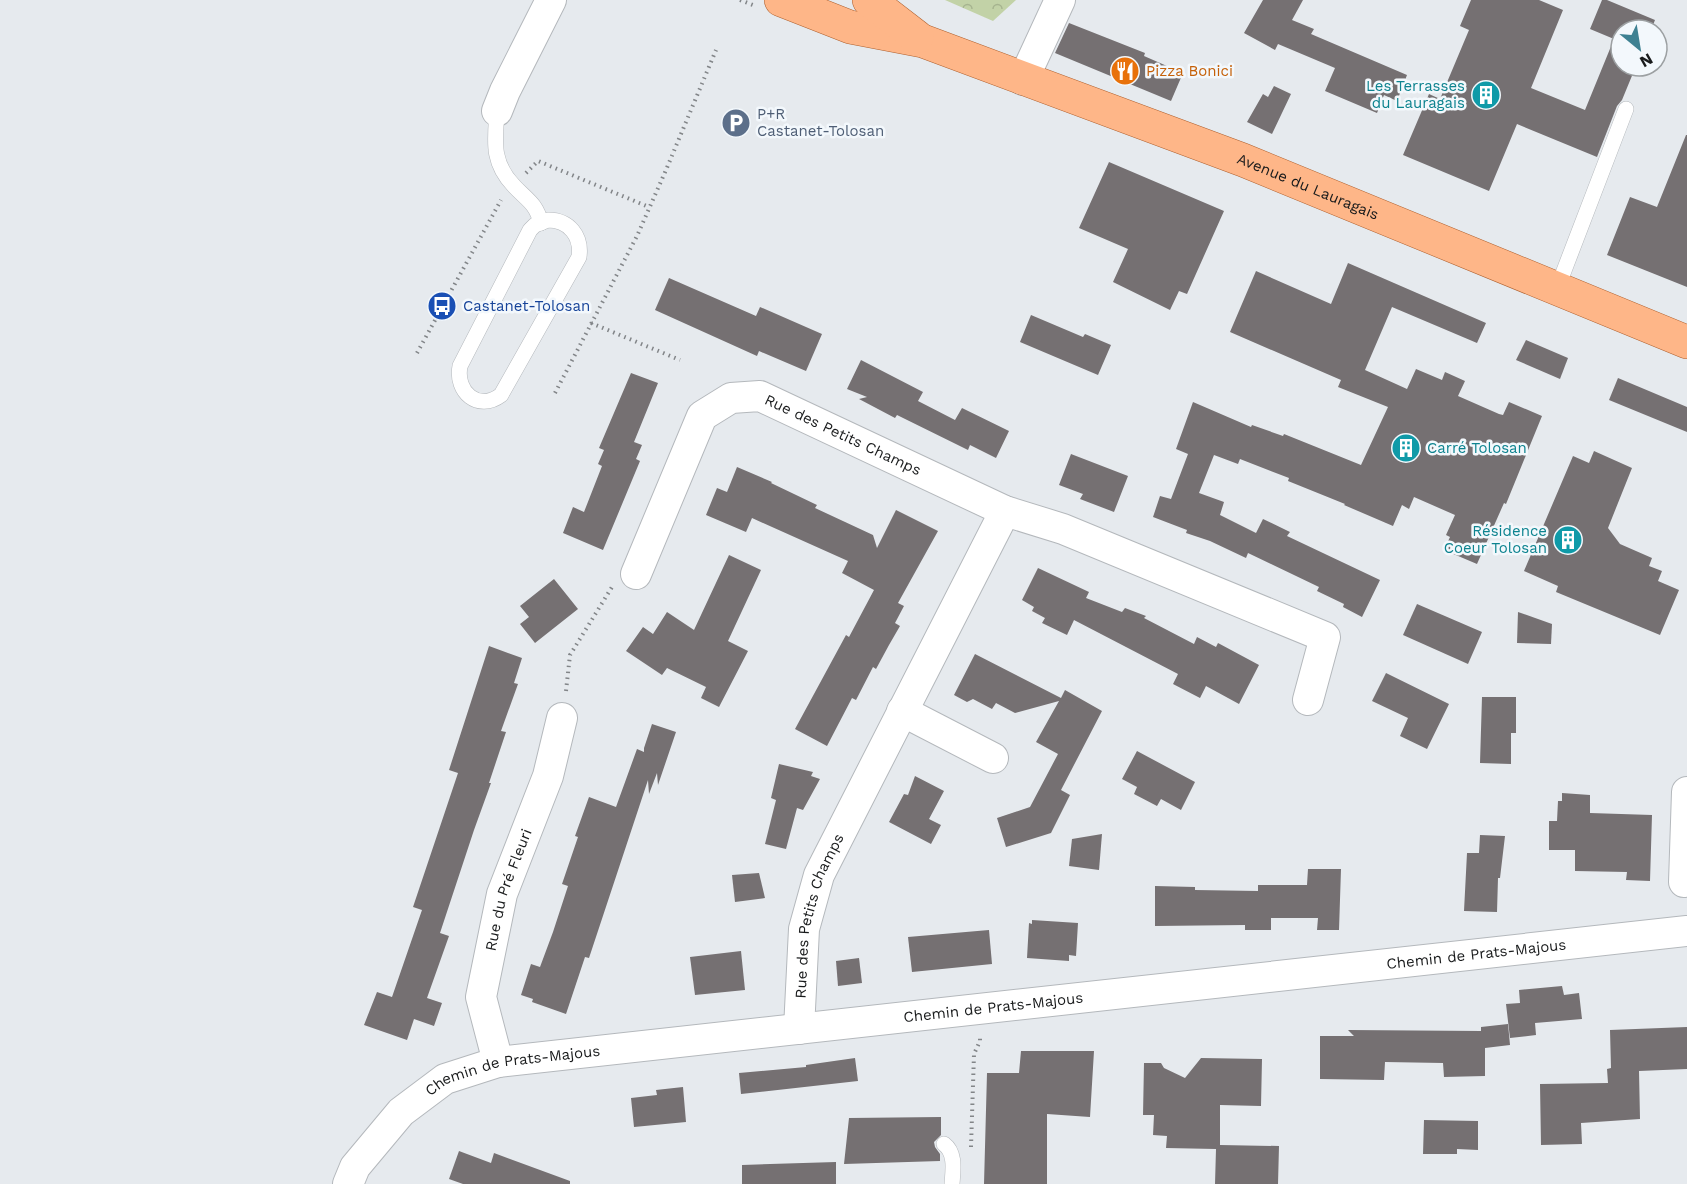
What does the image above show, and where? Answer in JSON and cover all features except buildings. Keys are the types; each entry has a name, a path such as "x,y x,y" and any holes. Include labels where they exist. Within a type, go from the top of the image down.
{"main road":[{"name":"Avenue du Lauragais","path":"781,0 850,27 923,41 1243,160 1687,342"},
{"name":"Avenue du Lauragais","path":"870,0 923,41"}],"street":[{"path":"497,111 551,0"},
{"path":"1023,80 1060,0"},
{"name":"Rue des Petits Champs","path":"636,574 702,416 731,398 760,396 1005,511 1063,529 1325,637 1308,700"},
{"name":"Rue des Petits Champs","path":"799,1029 804,929 819,875 1005,511"},
{"path":"902,711 993,758"},
{"name":"Rue du Pré Fleuri","path":"498,1062 481,997 502,894 548,776 562,718"},
{"path":"1684,882 1687,792"},
{"name":"Chemin de Prats-Majous","path":"348,1184 355,1167 401,1112 445,1079 498,1062 1687,931"}],"lane":[{"path":"1557,289 1626,109"},
{"path":"497,111 495,145 497,160 514,186 533,203 541,223"},
{"path":"554,220 569,227 579,241 579,257 501,395 490,401 471,399 465,394 460,381 459,366 530,230 541,223 554,220"},
{"path":"944,1144 948,1147 953,1159 952,1184"}],"path":[{"path":"555,393 636,236 716,50"},
{"path":"591,323 680,360"},
{"path":"562,718 570,655 616,581 636,574"},
{"path":"971,1149 974,1054 980,1041 976,1010"}],"green space":[{"path":"945,0 1016,0 993,21"}],"place":[{"name":"Pizza Bonici","path":"1125,71"},
{"name":"Les Terrasses du Lauragais","path":"1486,95"},
{"name":"P+R Castanet-Tolosan","path":"736,123"},
{"name":"Castanet-Tolosan","path":"442,306"},
{"name":"Carré Tolosan","path":"1406,448"},
{"name":"Résidence Coeur Tolosan","path":"1568,540"}]}
